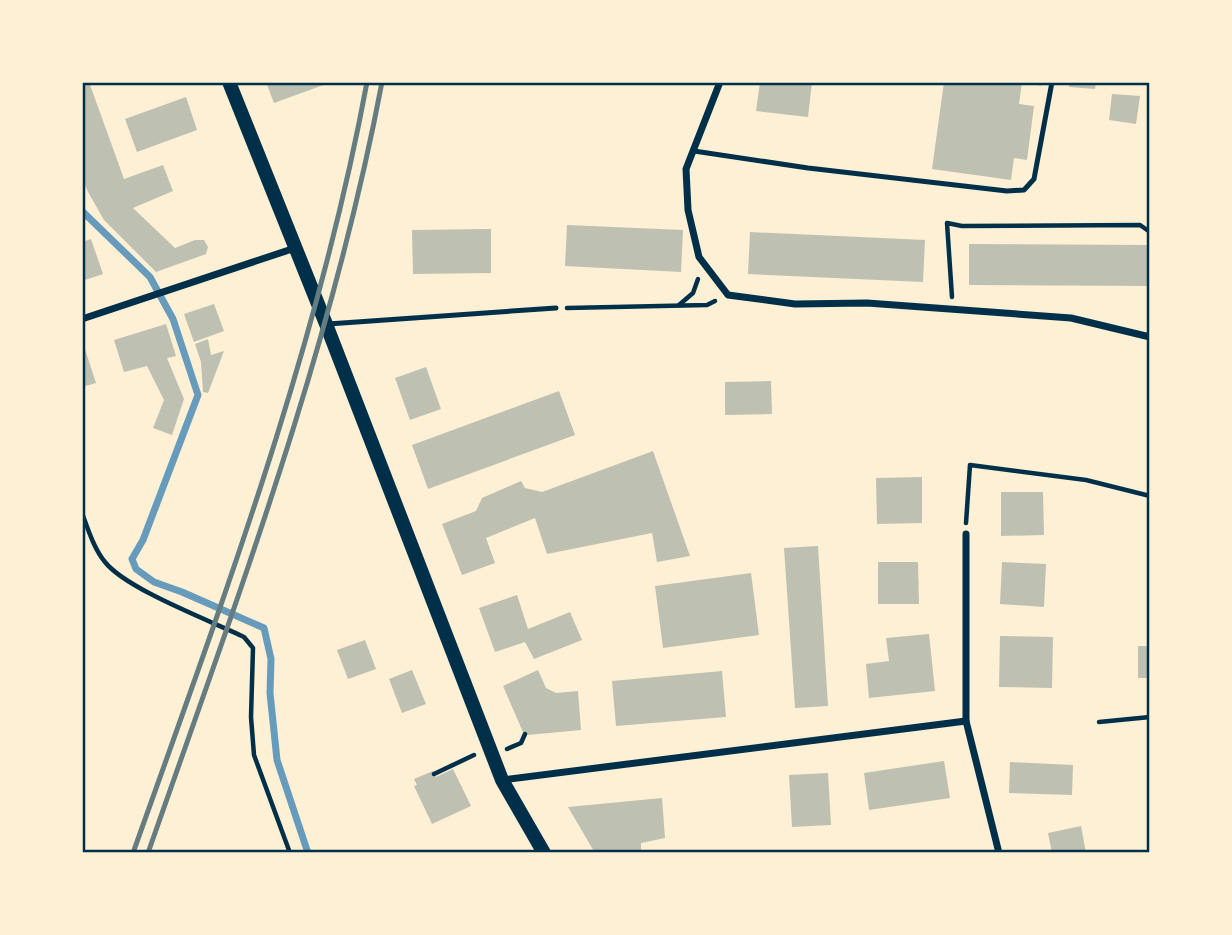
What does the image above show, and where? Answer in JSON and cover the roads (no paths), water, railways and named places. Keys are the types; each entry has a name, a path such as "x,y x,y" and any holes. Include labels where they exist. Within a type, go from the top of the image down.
{"main road":[{"path":"229,82 502,779 544,853"}],"street":[{"path":"720,82 686,169 688,210 699,257 728,295 795,304 867,303 1070,318 1150,337"},
{"path":"82,319 296,248"},
{"path":"966,534 966,721 999,853"},
{"path":"502,779 966,721"}],"lane":[{"path":"694,151 808,168 1007,191 1024,190 1034,179 1052,82"},
{"path":"326,324 556,308"}],"waterway":[{"path":"82,211 150,277 173,319 198,395 143,540 132,559 136,569 154,582 264,628 271,659 270,693 277,760 308,853"}],"railway":[{"path":"133,853 234,568 295,376 347,181 367,82"},
{"path":"148,853 280,472 337,279 382,82"}]}
